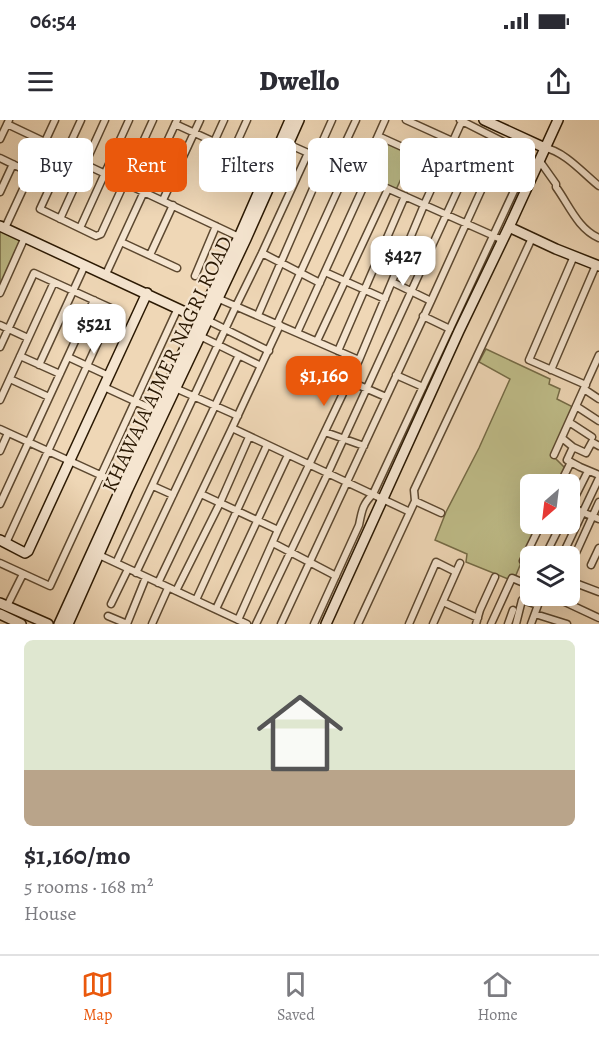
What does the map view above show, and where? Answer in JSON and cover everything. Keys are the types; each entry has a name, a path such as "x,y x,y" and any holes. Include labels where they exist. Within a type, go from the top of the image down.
{"main road":[{"name":"KHAWAJA AJMER NAGRI ROAD","path":"291,138 299,120"},
{"path":"484,120 545,148"},
{"path":"326,624 558,120"},
{"name":"KHAWAJA AJMER NAGRI ROAD","path":"280,138 287,121"},
{"name":"KHAWAJA AJMER NAGRI ROAD","path":"68,624 176,388 180,368 222,281 258,192"},
{"name":"KHAWAJA AJMER NAGRI ROAD","path":"59,624 156,411 200,336 204,319 217,298 222,281 246,239 267,192"},
{"path":"3,227 204,319"},
{"path":"509,227 598,265"},
{"path":"3,541 25,553 28,551 147,293"},
{"path":"3,605 48,624"},
{"path":"0,615 21,624"}],"street":[{"path":"48,138 55,120"},
{"path":"73,138 81,120"},
{"path":"93,146 105,120"},
{"path":"121,138 129,120"},
{"path":"145,138 153,120"},
{"path":"163,200 200,120"},
{"path":"216,138 224,120"},
{"path":"239,138 247,120"},
{"path":"324,138 332,120"},
{"path":"348,138 356,120"},
{"path":"385,120 378,136 400,146"},
{"path":"406,120 446,138"},
{"path":"454,138 461,120 495,138"},
{"path":"0,139 8,122 35,138"},
{"path":"169,138 176,122 205,138"},
{"path":"116,563 308,153 296,148"},
{"path":"545,148 551,149 575,165 599,186"},
{"path":"0,158 18,166"},
{"path":"539,160 580,224 591,235 599,238"},
{"path":"0,192 13,164"},
{"path":"80,228 105,173 93,168"},
{"path":"388,189 503,240"},
{"path":"3,227 21,192"},
{"path":"47,192 40,209 96,236 101,234 120,192"},
{"path":"60,219 72,192"},
{"path":"106,274 144,192"},
{"path":"146,192 239,237"},
{"path":"258,315 312,192"},
{"path":"158,583 269,351 300,273 337,192"},
{"path":"297,333 358,192"},
{"path":"317,341 387,192"},
{"path":"229,624 235,618 273,543 359,360 430,192"},
{"path":"256,624 457,192"},
{"path":"280,624 480,192"},
{"path":"314,624 359,525 366,501 373,494 513,192"},
{"path":"338,351 405,196"},
{"path":"150,255 173,205"},
{"path":"195,276 216,226"},
{"path":"0,292 25,237"},
{"path":"358,624 415,501 414,490 532,238"},
{"path":"121,242 177,268"},
{"path":"262,254 320,283"},
{"path":"574,256 529,360 585,387 599,399"},
{"path":"39,365 85,265"},
{"path":"551,370 598,265"},
{"path":"325,272 385,299"},
{"path":"0,346 34,273 113,309 48,451 3,541"},
{"path":"0,400 54,282"},
{"path":"392,282 431,301"},
{"path":"217,298 359,360"},
{"path":"0,504 94,300"},
{"path":"0,563 50,586 178,308"},
{"path":"423,316 450,329"},
{"path":"204,319 269,351"},
{"path":"0,326 28,338"},
{"path":"200,336 261,366"},
{"path":"136,573 239,355"},
{"path":"554,455 585,387 596,371 599,355"},
{"path":"20,356 60,374"},
{"path":"68,357 109,376"},
{"path":"396,375 423,387"},
{"path":"10,379 49,397"},
{"path":"349,381 386,397"},
{"path":"104,387 156,411"},
{"path":"176,388 238,416"},
{"path":"576,406 599,421"},
{"path":"569,422 592,437"},
{"path":"232,428 410,512"},
{"path":"0,429 122,485"},
{"path":"325,432 364,446"},
{"path":"0,451 8,433"},
{"path":"176,591 220,503 249,436"},
{"path":"562,438 573,447 586,453 592,442 599,446"},
{"path":"196,600 267,445"},
{"path":"567,546 598,474 567,460 573,447"},
{"path":"216,609 288,455"},
{"path":"565,474 571,462"},
{"path":"580,487 588,471"},
{"path":"153,486 173,495"},
{"path":"201,494 278,530"},
{"path":"415,501 441,513"},
{"path":"580,546 596,518 599,502"},
{"path":"582,512 596,518"},
{"path":"273,543 336,576"},
{"path":"591,565 599,548"},
{"path":"99,555 247,624"},
{"path":"409,624 436,562 456,572"},
{"path":"433,624 460,563"},
{"path":"111,604 128,569"},
{"path":"3,605 23,574"},
{"path":"443,602 477,622 495,577"},
{"path":"108,616 127,624 146,578"},
{"path":"492,624 512,578 520,581"},
{"path":"580,585 599,592"},
{"path":"152,624 168,588"},
{"path":"516,624 522,600 538,605 531,624"},
{"path":"573,606 599,618"},
{"path":"508,624 513,610"},
{"path":"535,614 567,624"}],"shaded area":[{"path":"388,141 400,146 400,181 395,192 388,189"},
{"path":"0,226 24,237 0,288"},
{"path":"486,349 550,379 549,384 560,389 557,399 573,407 553,456 565,468 562,474 520,474 520,534 533,534 528,546 520,546 520,565 516,575 508,579 466,562 467,554 435,540 446,512 479,448 510,379 479,362"}]}
